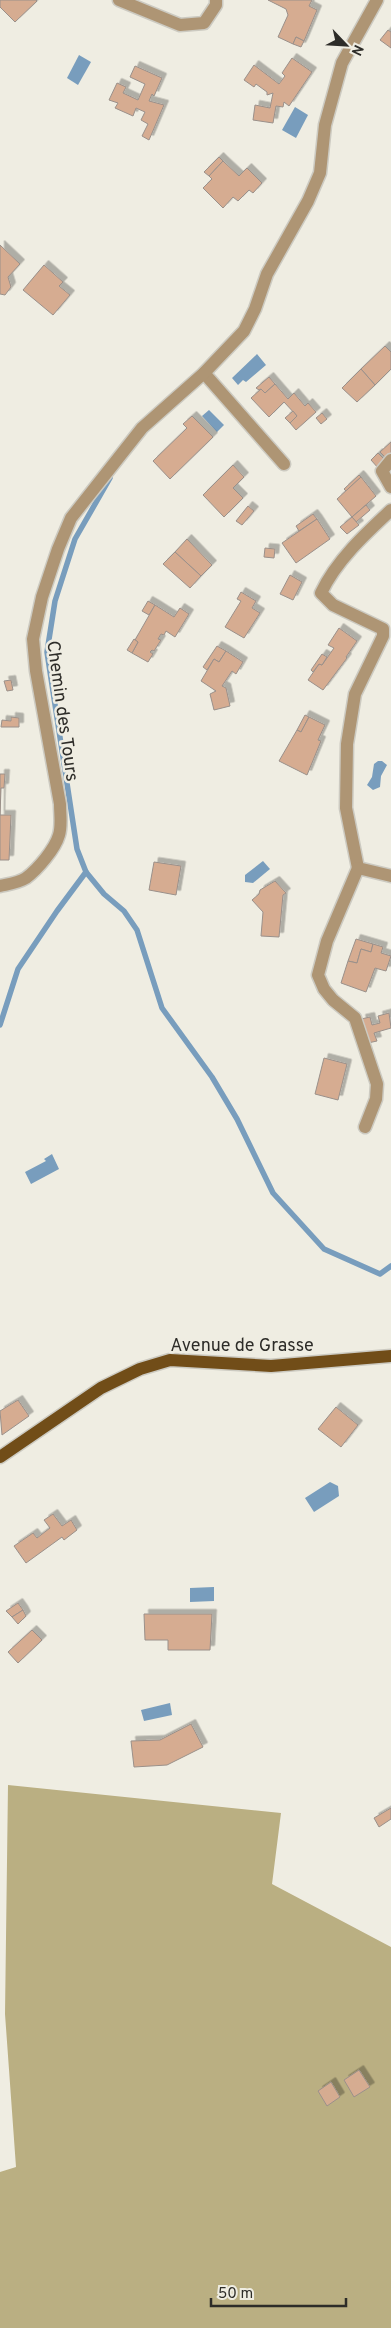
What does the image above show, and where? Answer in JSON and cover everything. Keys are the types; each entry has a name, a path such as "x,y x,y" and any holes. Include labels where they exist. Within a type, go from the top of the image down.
{"main road":[{"name":"Avenue de Grasse","path":"0,1457 100,1388 140,1369 170,1360 271,1366 391,1356"}],"street":[{"path":"119,0 180,25 204,23 216,0"},
{"name":"Chemin des Tours","path":"0,886 26,878 59,838 61,825 60,804 36,671 33,639 42,598 71,518 142,428 204,373 244,331 255,308 266,274 308,202 320,172 325,125 342,63 377,0"},
{"path":"204,373 284,464"},
{"path":"391,460 382,471 391,487"},
{"path":"365,1127 376,1099 377,1084 354,1018 332,1000 324,989 318,975 327,941 358,868 346,808 347,744 355,694 383,636 383,629 333,605 321,593 329,577 370,530 391,510"},
{"path":"358,868 391,876"}],"shaded area":[{"path":"8,1785 281,1813 272,1884 391,1947 391,2328 0,2328 0,2172 16,2167 5,2014"}],"water":[{"path":"79,55 91,62 78,85 67,78"},
{"path":"295,107 308,115 296,138 282,130"},
{"path":"257,354 266,365 246,382 243,380 238,385 232,378"},
{"path":"209,410 224,425 217,432 202,416"},
{"path":"382,761 387,765 381,776 380,787 373,790 367,785 372,777 374,764"},
{"path":"263,861 270,869 253,883 245,882 245,875"},
{"path":"52,1154 59,1169 31,1184 25,1172 46,1161 44,1159"},
{"path":"330,1482 338,1486 339,1496 314,1512 305,1498"},
{"path":"214,1587 214,1601 190,1602 190,1588"},
{"path":"170,1703 172,1715 144,1721 141,1710"}],"building":[{"path":"0,0 37,1 15,22 0,7"},
{"path":"268,0 312,0 309,6 317,10 304,41 296,37 293,44 278,37 288,15 286,9"},
{"path":"388,30 391,32 391,48 380,40"},
{"path":"296,37 304,41 301,47 293,44"},
{"path":"292,58 312,72 289,106 284,102 283,107 276,106 273,123 253,120 255,105 270,108 273,93 267,95 267,92 256,84 254,87 244,80 254,65 279,84 285,76 282,73"},
{"path":"135,66 162,78 154,96 152,94 149,101 164,105 149,140 142,136 148,124 141,120 145,112 136,108 133,116 115,108 118,103 109,100 117,83 126,87 123,93 138,100 145,84 130,77"},
{"path":"219,157 223,161 209,176 204,172"},
{"path":"223,161 239,176 247,168 262,183 253,193 249,190 238,201 233,197 223,208 203,188 212,179 209,176"},
{"path":"0,245 20,264 8,277 11,287 5,295 0,294"},
{"path":"44,265 63,282 59,286 70,295 53,315 23,290"},
{"path":"385,346 391,352 391,369 375,385 361,369"},
{"path":"361,369 375,385 357,402 342,388"},
{"path":"269,377 275,384 265,393 261,389 256,388"},
{"path":"275,384 288,399 294,393 305,406 308,403 316,412 296,430 290,423 297,416 284,402 269,417 251,398 261,389 265,393"},
{"path":"293,411 297,416 290,423 285,418"},
{"path":"322,413 327,419 321,424 316,418"},
{"path":"192,416 213,437 170,479 153,461 187,428 183,424"},
{"path":"391,442 391,453 386,458 380,452"},
{"path":"378,453 385,460 379,469 371,460"},
{"path":"233,465 244,477 233,488 243,498 224,517 203,495"},
{"path":"359,475 361,477 346,491 344,489"},
{"path":"361,477 376,496 352,517 337,499"},
{"path":"366,505 370,510 356,522 352,517"},
{"path":"248,506 254,511 242,525 236,521"},
{"path":"313,514 317,519 299,531 296,526"},
{"path":"352,517 359,525 347,534 340,527"},
{"path":"317,519 330,539 296,563 282,543"},
{"path":"187,539 212,565 201,576 175,552"},
{"path":"265,548 275,549 274,558 264,557"},
{"path":"175,552 201,576 190,588 163,564"},
{"path":"290,575 302,582 293,600 280,594"},
{"path":"241,592 256,601 252,608 260,613 244,638 225,627 241,601 237,599"},
{"path":"148,601 155,605 149,615 142,611"},
{"path":"155,605 174,617 180,608 189,614 175,637 166,631 164,635 161,634 158,639 161,640 154,651 150,652 153,654 148,662 132,653 138,642 135,640"},
{"path":"339,628 357,641 323,690 308,680 319,664 322,665 334,648 328,645"},
{"path":"134,639 138,642 132,653 127,650"},
{"path":"217,646 226,651 219,662 214,659 207,670 203,667"},
{"path":"226,651 243,662 236,674 232,671 222,686 226,688 230,706 214,710 210,694 216,691 201,681 214,659 219,662"},
{"path":"322,654 327,657 322,665 319,664 313,672 311,670"},
{"path":"11,680 13,690 7,691 4,681"},
{"path":"305,715 309,717 301,732 297,730"},
{"path":"11,717 19,718 19,727 1,727 2,720 11,721"},
{"path":"309,717 325,725 318,740 321,741 307,775 279,761 297,730 301,732"},
{"path":"0,774 5,774 4,788 1,788 0,815"},
{"path":"0,815 11,815 9,860 0,860"},
{"path":"154,862 181,866 176,895 149,890"},
{"path":"275,881 286,893 283,895 279,937 261,936 263,912 252,900 259,894 260,890"},
{"path":"356,939 373,944 371,952 361,949 357,963 348,961"},
{"path":"373,944 383,947 381,953 391,956 386,971 375,968 366,992 341,983 348,961 357,963 361,949 371,952"},
{"path":"389,1013 391,1028 374,1033 377,1041 368,1043 361,1019 370,1017 372,1025 380,1023 378,1016"},
{"path":"324,1058 347,1064 338,1100 315,1094"},
{"path":"18,1400 29,1416 2,1435 0,1411"},
{"path":"336,1407 358,1425 341,1447 318,1429"},
{"path":"53,1514 62,1526 71,1520 77,1530 64,1540 62,1537 26,1563 14,1546 33,1533 37,1538 50,1528 44,1520"},
{"path":"18,1603 23,1610 12,1617 6,1611"},
{"path":"23,1610 26,1616 18,1624 12,1617"},
{"path":"144,1614 212,1614 210,1650 168,1650 168,1640 145,1640"},
{"path":"32,1630 42,1640 18,1663 8,1652"},
{"path":"191,1724 203,1747 167,1765 134,1767 131,1741 160,1740"},
{"path":"391,1808 391,1819 379,1827 374,1818"},
{"path":"359,2070 370,2087 354,2097 344,2080"},
{"path":"331,2082 340,2097 327,2106 318,2091"}],"waterway":[{"path":"110,478 75,539 55,601 47,652 77,849 86,872 104,894 124,911 137,930 162,1008 212,1077 237,1119 273,1193 324,1249 380,1274 391,1266"},
{"path":"0,1025 18,969 86,872"}]}
